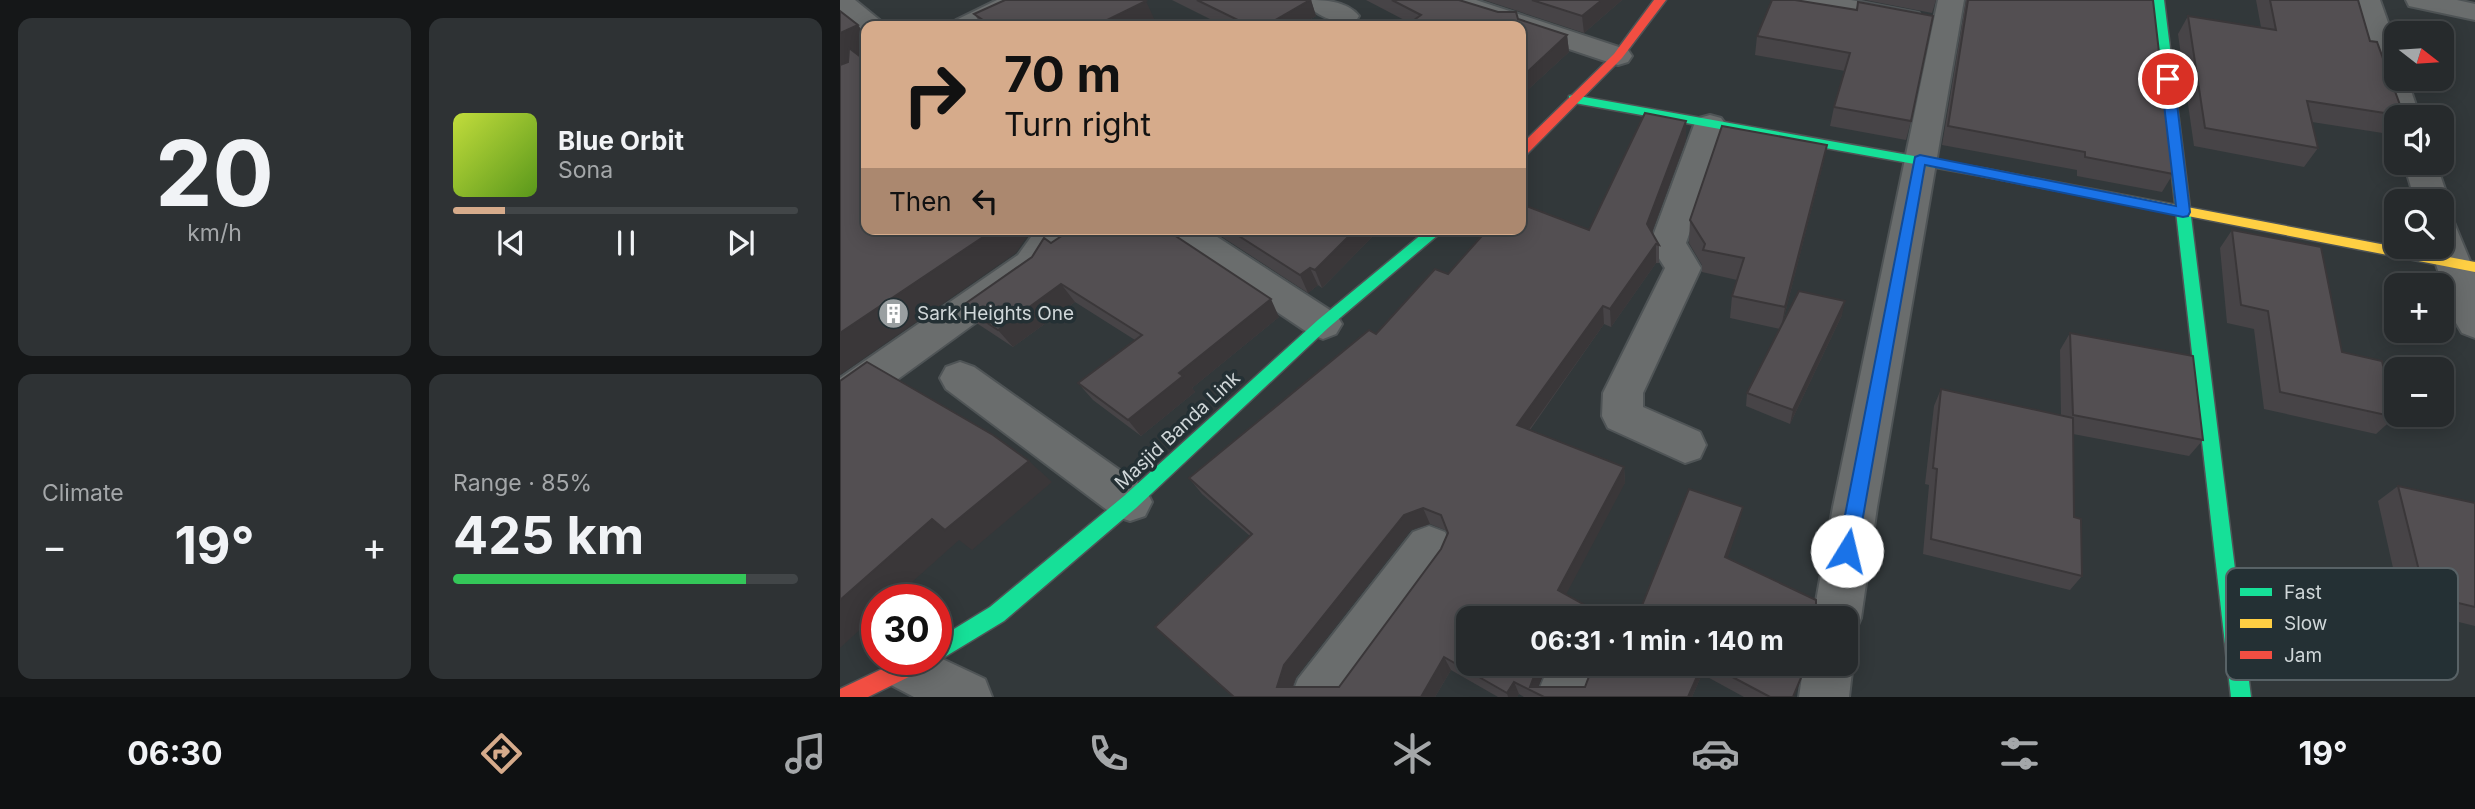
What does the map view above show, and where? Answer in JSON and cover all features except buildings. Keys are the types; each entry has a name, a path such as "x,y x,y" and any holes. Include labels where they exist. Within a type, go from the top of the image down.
{"street":[{"path":"976,21 1018,0"},
{"path":"1316,0 1345,16"},
{"path":"1449,0 1512,21"},
{"path":"1526,147 1618,56 1660,0"},
{"path":"1807,0 1949,13 1839,606"},
{"path":"2158,0 2226,572"},
{"path":"2367,0 2401,105"},
{"path":"2419,0 2475,12"},
{"path":"840,2 866,21"},
{"path":"1526,26 1618,56"},
{"path":"1573,99 1920,160 2464,265"},
{"path":"1685,445 1622,416 1623,393 1683,268 1668,244 1710,125"},
{"path":"840,399 1031,264 1049,235"},
{"path":"1188,235 1323,324"},
{"name":"Masjid Banda Link","path":"952,642 997,614 1130,502 1323,324 1431,235"},
{"path":"2454,249 2464,265 2475,323"},
{"path":"960,378 1130,502"},
{"path":"1316,697 1429,547"},
{"name":"Masjid Banda Link","path":"846,697 891,675"},
{"path":"940,675 967,697"},
{"path":"1561,697 1570,676"},
{"path":"1824,697 1827,676"}],"traffic: fast":[{"path":"2158,0 2226,571"},
{"path":"1573,99 1987,173"},
{"path":"952,641 997,614 1130,502 1323,324 1431,235"},
{"path":"2239,680 2241,697"}],"traffic: slow":[{"path":"1987,173 2475,267"}],"traffic: jam":[{"path":"1526,147 1618,56 1660,0"},
{"path":"846,697 891,675"}],"place":[{"name":"Sark Heights One","path":"894,313"}],"route":[{"path":"1847,551 1920,160 2183,212 2168,79"}]}
